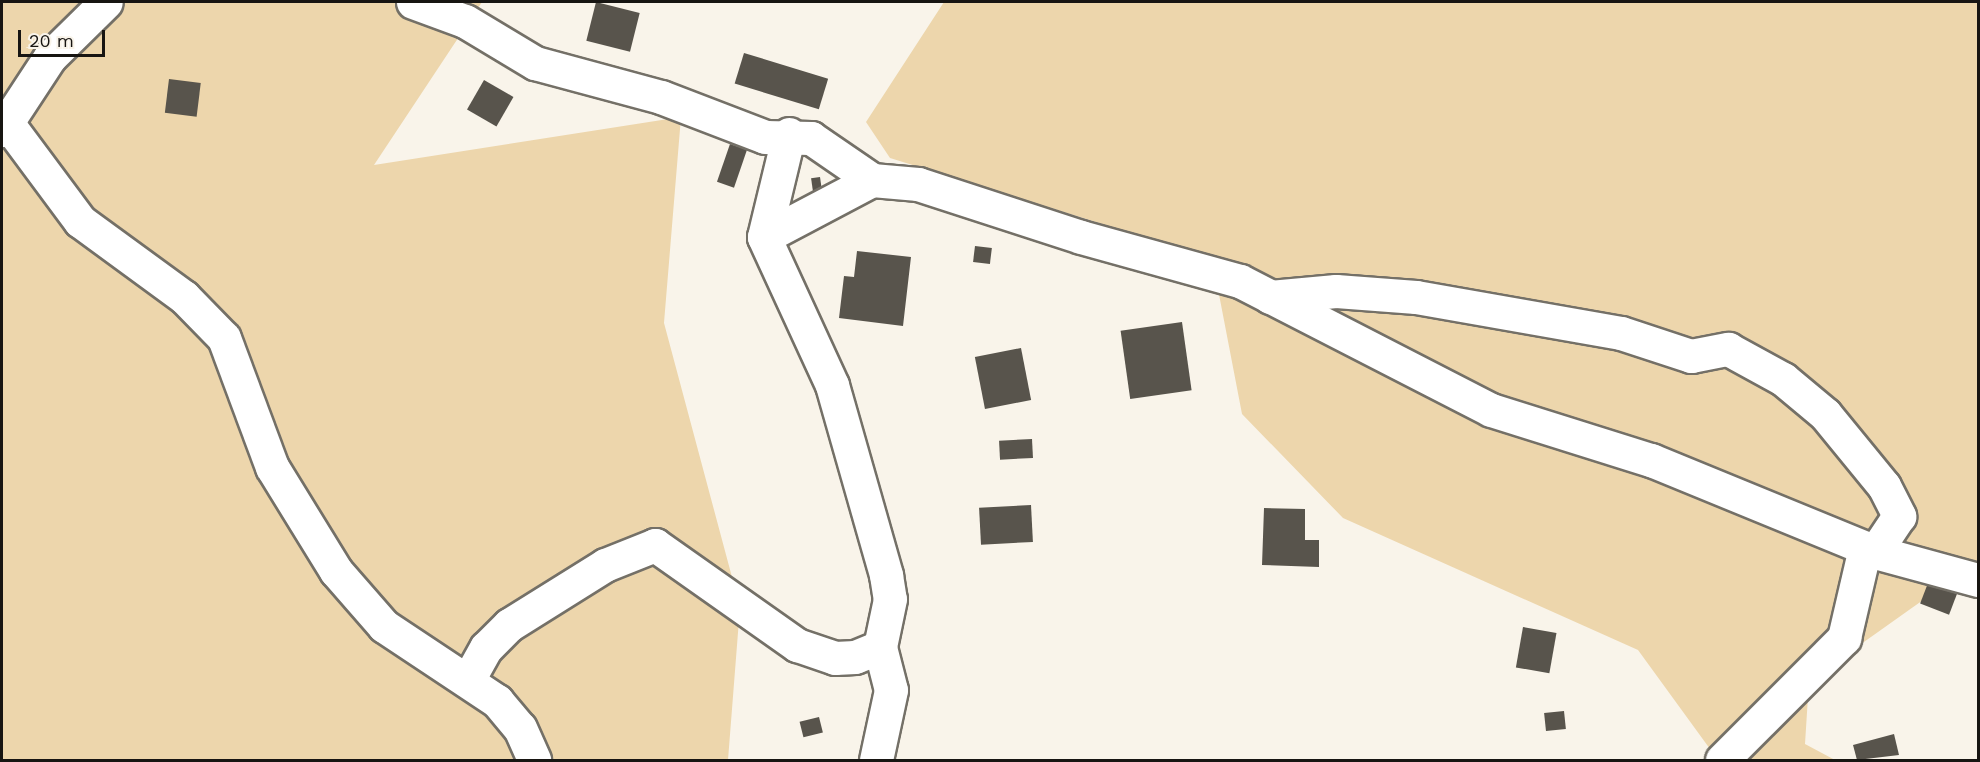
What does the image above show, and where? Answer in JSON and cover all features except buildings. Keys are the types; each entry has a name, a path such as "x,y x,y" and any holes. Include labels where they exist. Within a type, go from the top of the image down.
{"street":[{"path":"106,2 50,57 3,123 80,221 184,297 224,338 272,466 336,571 384,626 497,701 520,728 534,760"},
{"path":"413,2 465,21 535,63 661,97 765,137 789,134 810,138 872,180 918,184 1081,237 1240,281 1491,410 1651,460 1870,550 1978,580"},
{"path":"789,134 764,237 831,385 862,488 890,599 880,646 891,679 881,757"},
{"path":"764,237 872,180"},
{"path":"1270,297 1336,291 1416,297 1621,333 1691,356 1728,349 1783,379 1825,414 1884,486 1899,516 1870,550 1844,638 1722,760"},
{"path":"468,680 486,648 509,625 604,565 655,545 797,645 835,658 855,657 880,646"}],"shaded area":[{"path":"2,2 482,2 374,165 681,117 664,323 740,607 728,760 2,760"},
{"path":"944,2 1978,2 1978,561 1809,681 1805,744 1835,760 1718,760 1638,650 1343,518 1242,414 1212,258 890,158 866,122"}]}
